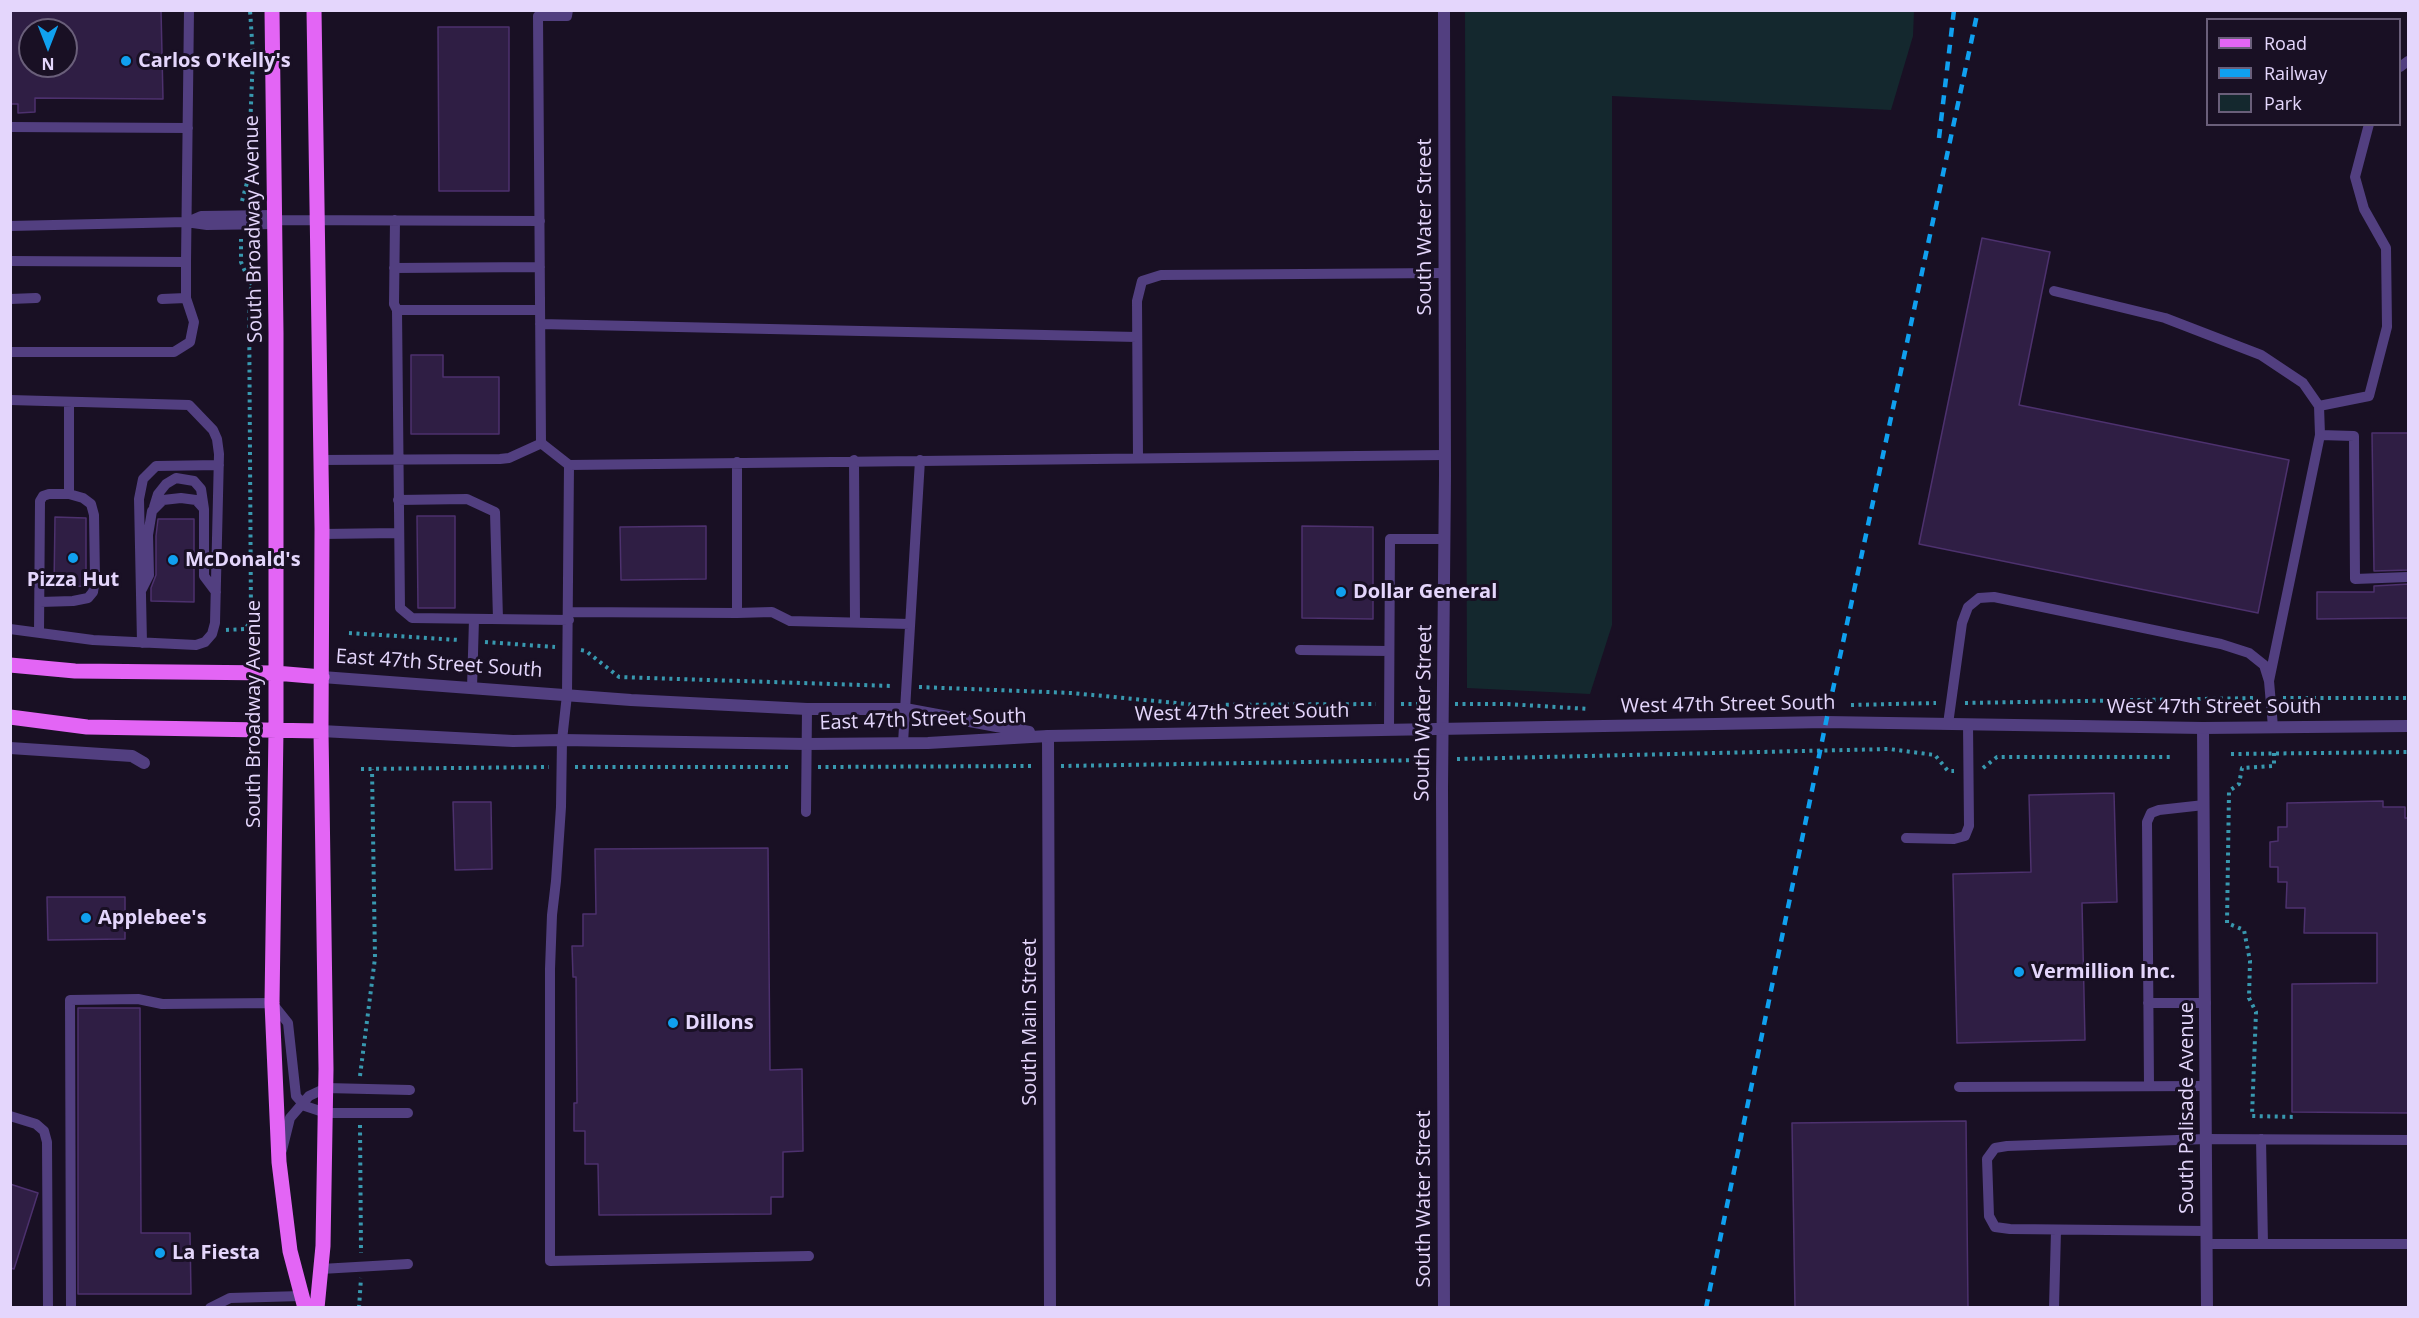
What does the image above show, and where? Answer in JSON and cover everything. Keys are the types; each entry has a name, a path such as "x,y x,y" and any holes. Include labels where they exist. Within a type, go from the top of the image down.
{"main road":[{"name":"South Broadway Avenue","path":"272,10 275,220 276,730 272,1003 279,1162 290,1251 303,1302"},
{"path":"314,10 315,220 322,534 321,731 326,1088 321,1269 317,1308"},
{"name":"East 47th Street South","path":"12,665 75,671 275,673 322,677"},
{"name":"East 47th Street South","path":"10,717 87,727 321,731"}],"street":[{"name":"South Water Street","path":"1444,10 1444,1308"},
{"name":"East 47th Street South","path":"322,677 567,695 807,709 905,709 1048,736"},
{"name":"West 47th Street South","path":"1048,736 1826,722 2203,728 2409,726"},
{"name":"South Palisade Avenue","path":"2203,728 2207,1308"},
{"name":"East 47th Street South","path":"321,731 513,741 807,744 903,743 1048,736"},
{"name":"South Main Street","path":"1048,736 1050,1308"},
{"path":"10,748 132,756 144,763"}],"lane":[{"path":"10,352 174,351 190,342 194,322 186,298 189,10"},
{"path":"542,444 538,16 567,16 568,10"},
{"path":"2319,406 2369,396 2388,327 2386,248 2364,209 2355,177 2368,126"},
{"path":"10,127 188,128"},
{"path":"10,226 186,222 207,225 241,220 540,221"},
{"path":"395,220 394,304 398,310 400,608 405,614 412,618 498,619 772,612 790,621 910,624"},
{"path":"10,261 186,262"},
{"path":"394,268 540,267"},
{"path":"1138,458 1137,300 1142,281 1161,275 1445,273"},
{"path":"2054,291 2165,318 2260,355 2303,383 2319,406 2320,435 2269,681"},
{"path":"10,299 36,298"},
{"path":"162,299 186,298"},
{"path":"398,310 540,310"},
{"path":"540,324 1137,337"},
{"path":"10,400 189,405 213,430 217,439 219,465 215,623 212,634 205,642 196,645 93,640 10,630"},
{"path":"69,403 69,494"},
{"path":"2320,435 2354,436 2355,579 2409,577"},
{"path":"320,460 500,459 509,458 542,444"},
{"path":"542,444 569,465 1445,455"},
{"path":"854,460 855,622"},
{"path":"903,743 920,460"},
{"path":"737,462 737,613"},
{"path":"142,643 139,499 143,479 156,466 219,465"},
{"path":"569,465 567,695 562,740 550,969 550,1261 809,1256"},
{"path":"141,593 149,575 148,535 152,511 158,494 166,484 176,478 194,481 201,489 204,509 204,576 216,592"},
{"path":"39,633 40,501 43,496 49,494 69,494 83,498 91,504 94,514 95,579 93,592 88,598 73,601 40,602"},
{"path":"152,511 163,500 181,498 196,500 204,509"},
{"path":"398,500 467,499 495,512 498,619"},
{"path":"322,534 399,533"},
{"path":"1389,729 1390,539 1445,539"},
{"path":"1948,724 1962,623 1968,608 1979,598 1994,597 2221,644 2249,653 2264,665 2269,681 2274,727"},
{"path":"472,688 474,619"},
{"path":"1300,650 1389,651"},
{"path":"806,812 807,709"},
{"path":"1906,838 1954,839 1965,836 1969,826 1968,724"},
{"path":"2149,1086 2147,822 2151,813 2160,810 2204,806"},
{"path":"71,1308 70,1000 138,999 162,1004 272,1003 288,1023 296,1096 303,1104 315,1112 326,1113 408,1113"},
{"path":"2148,1003 2206,1003"},
{"path":"1959,1087 2206,1086"},
{"path":"279,1162 290,1118 309,1096 326,1088 410,1090"},
{"path":"10,1116 36,1124 44,1131 47,1142 48,1308"},
{"path":"2206,1231 2056,1230 1995,1227 1989,1216 1987,1159 1995,1148 2007,1146 2206,1139 2409,1140"},
{"path":"2261,1139 2263,1244"},
{"path":"2054,1308 2056,1230"},
{"path":"2206,1244 2409,1244"},
{"path":"321,1269 408,1264"},
{"path":"210,1308 230,1298 303,1302"}],"path":[{"path":"223,630 246,629 251,618 249,293 253,285 241,262 242,198 248,179 253,55 250,10"},
{"path":"361,769 1048,766 1443,760 1889,749 1935,755 1948,771 1984,768 1997,757 2170,757"},
{"path":"2231,754 2409,752"},
{"path":"2274,753 2274,766 2242,768 2239,784 2229,791 2228,923 2244,930 2250,961 2249,998 2256,1012 2252,1116 2297,1117"},
{"path":"360,1089 359,1064 375,958 372,769"},
{"path":"359,1308 362,1292 360,1113"}],"green space":[{"path":"1465,11 1914,11 1913,36 1891,110 1612,96 1612,625 1590,694 1467,688"}],"building":[{"path":"10,10 161,10 163,99 35,98 35,112 18,113 18,104 10,104"},
{"path":"438,27 509,27 509,191 439,191"},
{"path":"1982,238 2050,252 2019,405 2289,460 2258,613 1919,544"},
{"path":"411,355 443,355 443,377 499,377 499,434 411,434"},
{"path":"2372,433 2409,433 2409,570 2374,571"},
{"path":"417,516 455,516 455,608 418,608"},
{"name":"Pizza Hut","path":"55,517 86,518 86,586 54,587"},
{"name":"McDonald's","path":"158,519 194,519 194,602 151,601 151,588 156,575"},
{"path":"706,526 706,579 621,580 620,527"},
{"path":"1302,526 1373,527 1373,619 1302,618"},
{"path":"2409,584 2409,618 2317,619 2317,592 2374,592 2374,586"},
{"name":"Vermillion Inc.","path":"2114,793 2117,902 2082,903 2085,1040 1957,1043 1953,874 2031,872 2029,795"},
{"path":"2383,801 2383,807 2405,807 2405,818 2409,818 2409,1113 2292,1112 2292,984 2377,983 2377,933 2304,933 2305,908 2286,908 2287,882 2278,882 2278,867 2270,867 2270,842 2278,841 2278,827 2287,827 2287,803"},
{"path":"453,802 491,802 492,869 455,870"},
{"name":"Dillons","path":"768,848 770,1070 802,1069 803,1151 783,1152 783,1197 771,1197 771,1214 599,1215 598,1164 585,1164 585,1131 574,1131 574,1103 577,1103 576,977 573,977 572,946 583,946 583,914 596,914 595,849"},
{"name":"Applebee's","path":"47,897 125,897 125,939 48,940"},
{"path":"78,1008 140,1008 141,1233 190,1233 191,1294 78,1294"},
{"path":"1966,1121 1968,1308 1795,1308 1792,1123"},
{"path":"10,1184 38,1193 14,1269 10,1268"}],"railway":[{"path":"1939,138 1954,10"},
{"path":"1706,1308 1826,722 1978,10"}],"place":[{"name":"Carlos O'Kelly's","path":"126,61"},
{"name":"Pizza Hut","path":"73,558"},
{"name":"McDonald's","path":"173,560"},
{"name":"Dollar General","path":"1341,592"},
{"name":"Applebee's","path":"86,918"},
{"name":"Vermillion Inc.","path":"2019,972"},
{"name":"Dillons","path":"673,1023"},
{"name":"La Fiesta","path":"160,1253"}]}
